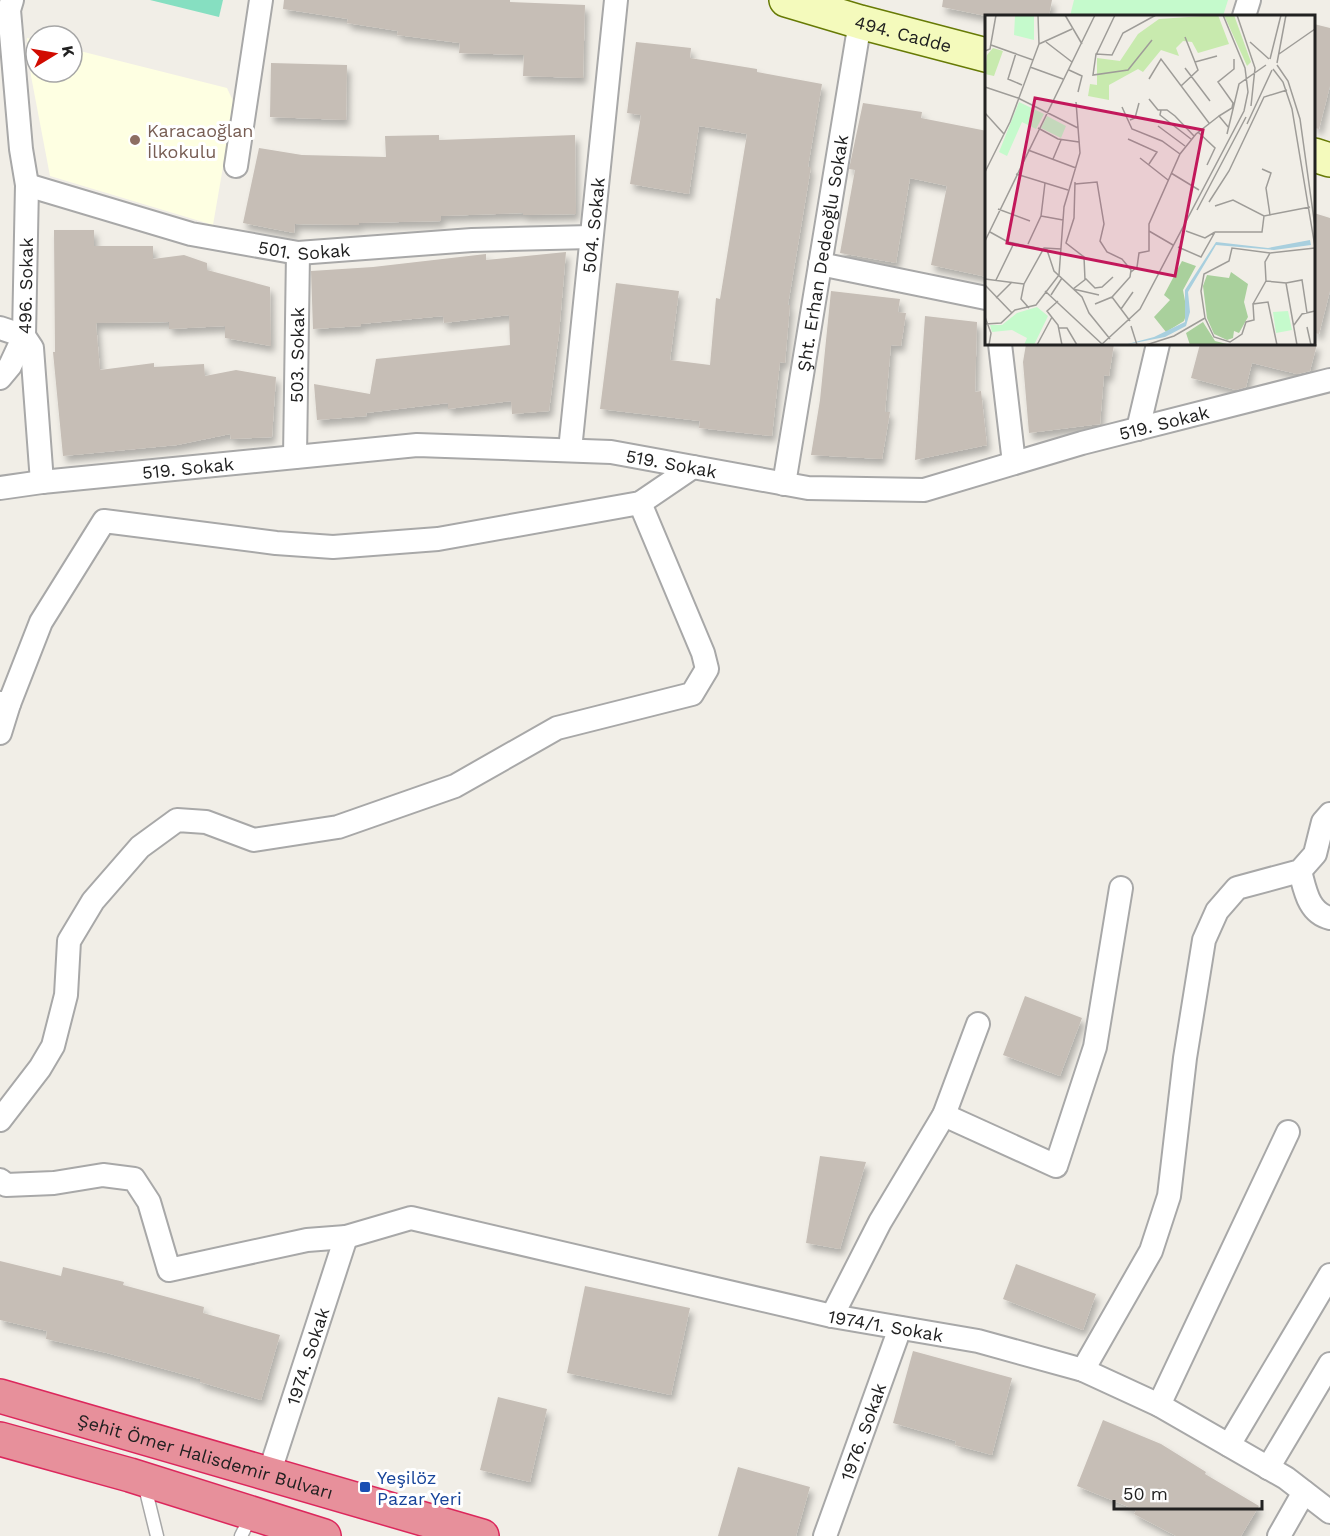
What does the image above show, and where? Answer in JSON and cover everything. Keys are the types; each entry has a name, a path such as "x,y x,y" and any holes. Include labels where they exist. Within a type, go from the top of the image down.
{"highway":[{"name":"Şehit Ömer Halisdemir Bulvarı","path":"0,1396 482,1536"},
{"path":"0,1439 143,1479 252,1526 324,1536"}],"street":[{"name":"496. Sokak","path":"0,378 10,366 24,336 27,185 7,63 9,9 12,0"},
{"path":"236,166 261,0"},
{"name":"504. Sokak","path":"570,450 616,0"},
{"name":"494. Cadde","path":"786,0 985,54"},
{"path":"1244,15 1250,0"},
{"name":"Şht. Erhan Dedeoğlu Sokak","path":"784,484 860,22"},
{"path":"1315,155 1330,160"},
{"name":"501. Sokak","path":"27,185 192,234 298,253 472,240 591,237"},
{"name":"503. Sokak","path":"295,457 298,253"},
{"path":"820,264 985,298"},
{"path":"0,328 24,336 34,353 42,482"},
{"path":"1000,345 1014,463"},
{"path":"1138,429 1158,345"},
{"name":"519. Sokak","path":"0,488 417,445 611,452 808,488 924,490 1138,429 1330,380"},
{"path":"0,733 4,703 41,622 104,521 276,543 333,547 438,539 640,503 693,467"},
{"path":"0,1120 40,1068 53,1046 66,995 69,941 93,901 140,847 177,820 206,822 254,840 338,827 455,786 557,728 692,694 707,669 703,653 640,503"},
{"path":"1083,1370 1151,1251 1169,1196 1185,1058 1204,940 1217,910 1237,888 1300,871 1315,854 1323,822 1330,814"},
{"path":"1300,871 1310,903 1322,916 1330,918"},
{"path":"944,1115 1056,1166 1095,1047 1121,888"},
{"path":"832,1316 880,1222 944,1115 978,1024"},
{"path":"1159,1406 1288,1132"},
{"path":"0,1180 6,1185 54,1183 103,1175 134,1179 150,1202 169,1270 307,1240 346,1237"},
{"name":"1974/1. Sokak","path":"346,1237 411,1218 832,1316 978,1341 1083,1370 1159,1406 1229,1445 1286,1478 1330,1512"},
{"name":"1974. Sokak","path":"269,1474 346,1237"},
{"path":"1229,1445 1330,1275"},
{"name":"1976. Sokak","path":"825,1536 900,1328"},
{"path":"1268,1468 1330,1364"},
{"path":"1280,1536 1304,1492"}],"lane":[{"path":"143,1479 158,1536"}],"shaded area":[{"name":"Karacaoğlan İlkokulu","path":"84,52 227,88 234,103 213,225 50,176 33,84 84,84"}],"green space":[{"path":"150,0 223,0 219,17"},
{"path":"1074,0 1228,0 1223,15 1070,15"}],"building":[{"path":"284,0 510,0 510,2 585,5 583,78 523,76 524,55 459,53 460,43 397,35 398,31 347,23 348,19 283,9"},
{"path":"943,0 1052,0 1049,15 985,16 942,7"},
{"path":"1315,24 1330,28 1330,86 1319,129 1315,128"},
{"path":"636,42 691,48 690,58 757,69 757,72 822,84 788,305 790,305 785,363 780,362 772,436 699,428 700,421 600,409 616,283 679,291 670,360 710,365 716,298 720,299 747,134 699,126 689,194 630,184 641,115 627,113"},
{"path":"271,63 347,65 346,120 270,117"},
{"path":"863,103 922,112 921,118 985,131 985,277 931,265 947,186 910,178 896,263 840,253 855,170 849,169"},
{"path":"439,135 439,140 575,135 576,214 441,216 441,221 359,223 359,225 295,224 294,233 243,223 259,148 302,155 386,157 385,136"},
{"path":"1315,213 1330,218 1330,291 1319,334 1315,333"},
{"path":"54,230 94,230 94,246 153,246 153,259 184,255 207,263 207,270 270,287 271,346 225,338 225,326 169,329 169,322 96,323 100,370 154,363 154,367 204,364 205,376 236,370 276,377 272,437 231,439 230,434 177,445 63,456 53,352 55,352"},
{"path":"566,252 549,411 512,414 511,401 448,409 448,403 366,413 367,416 317,420 314,384 370,394 376,359 510,345 509,315 444,323 443,316 313,329 311,271 373,267 486,254 486,260"},
{"path":"831,291 900,299 898,312 906,313 901,346 891,345 885,412 890,412 882,459 811,455 820,400"},
{"path":"925,316 977,322 975,392 981,391 987,445 915,460"},
{"path":"1317,344 1310,371 1297,374 1252,363 1246,387 1236,390 1191,378 1200,345"},
{"path":"1026,345 1114,345 1109,376 1104,375 1100,424 1029,433 1023,362"},
{"path":"1025,996 1082,1018 1060,1076 1003,1055"},
{"path":"820,1156 866,1162 840,1249 806,1243"},
{"path":"0,1261 61,1276 63,1267 124,1282 123,1285 204,1307 203,1313 280,1335 261,1400 200,1382 200,1379 46,1339 47,1331 0,1320"},
{"path":"1016,1264 1096,1294 1083,1330 1003,1299"},
{"path":"585,1286 690,1308 671,1395 567,1373"},
{"path":"913,1351 1012,1378 992,1455 955,1445 956,1441 893,1423"},
{"path":"498,1397 547,1409 530,1482 480,1470"},
{"path":"1103,1420 1161,1444 1206,1472 1205,1474 1259,1506 1241,1536 1176,1536 1134,1514 1136,1510 1077,1486"},
{"path":"738,1467 810,1487 796,1536 718,1536"}],"place":[{"name":"Karacaoğlan İlkokulu","path":"135,140"},
{"name":"Yeşilöz Pazar Yeri","path":"365,1487"}]}
